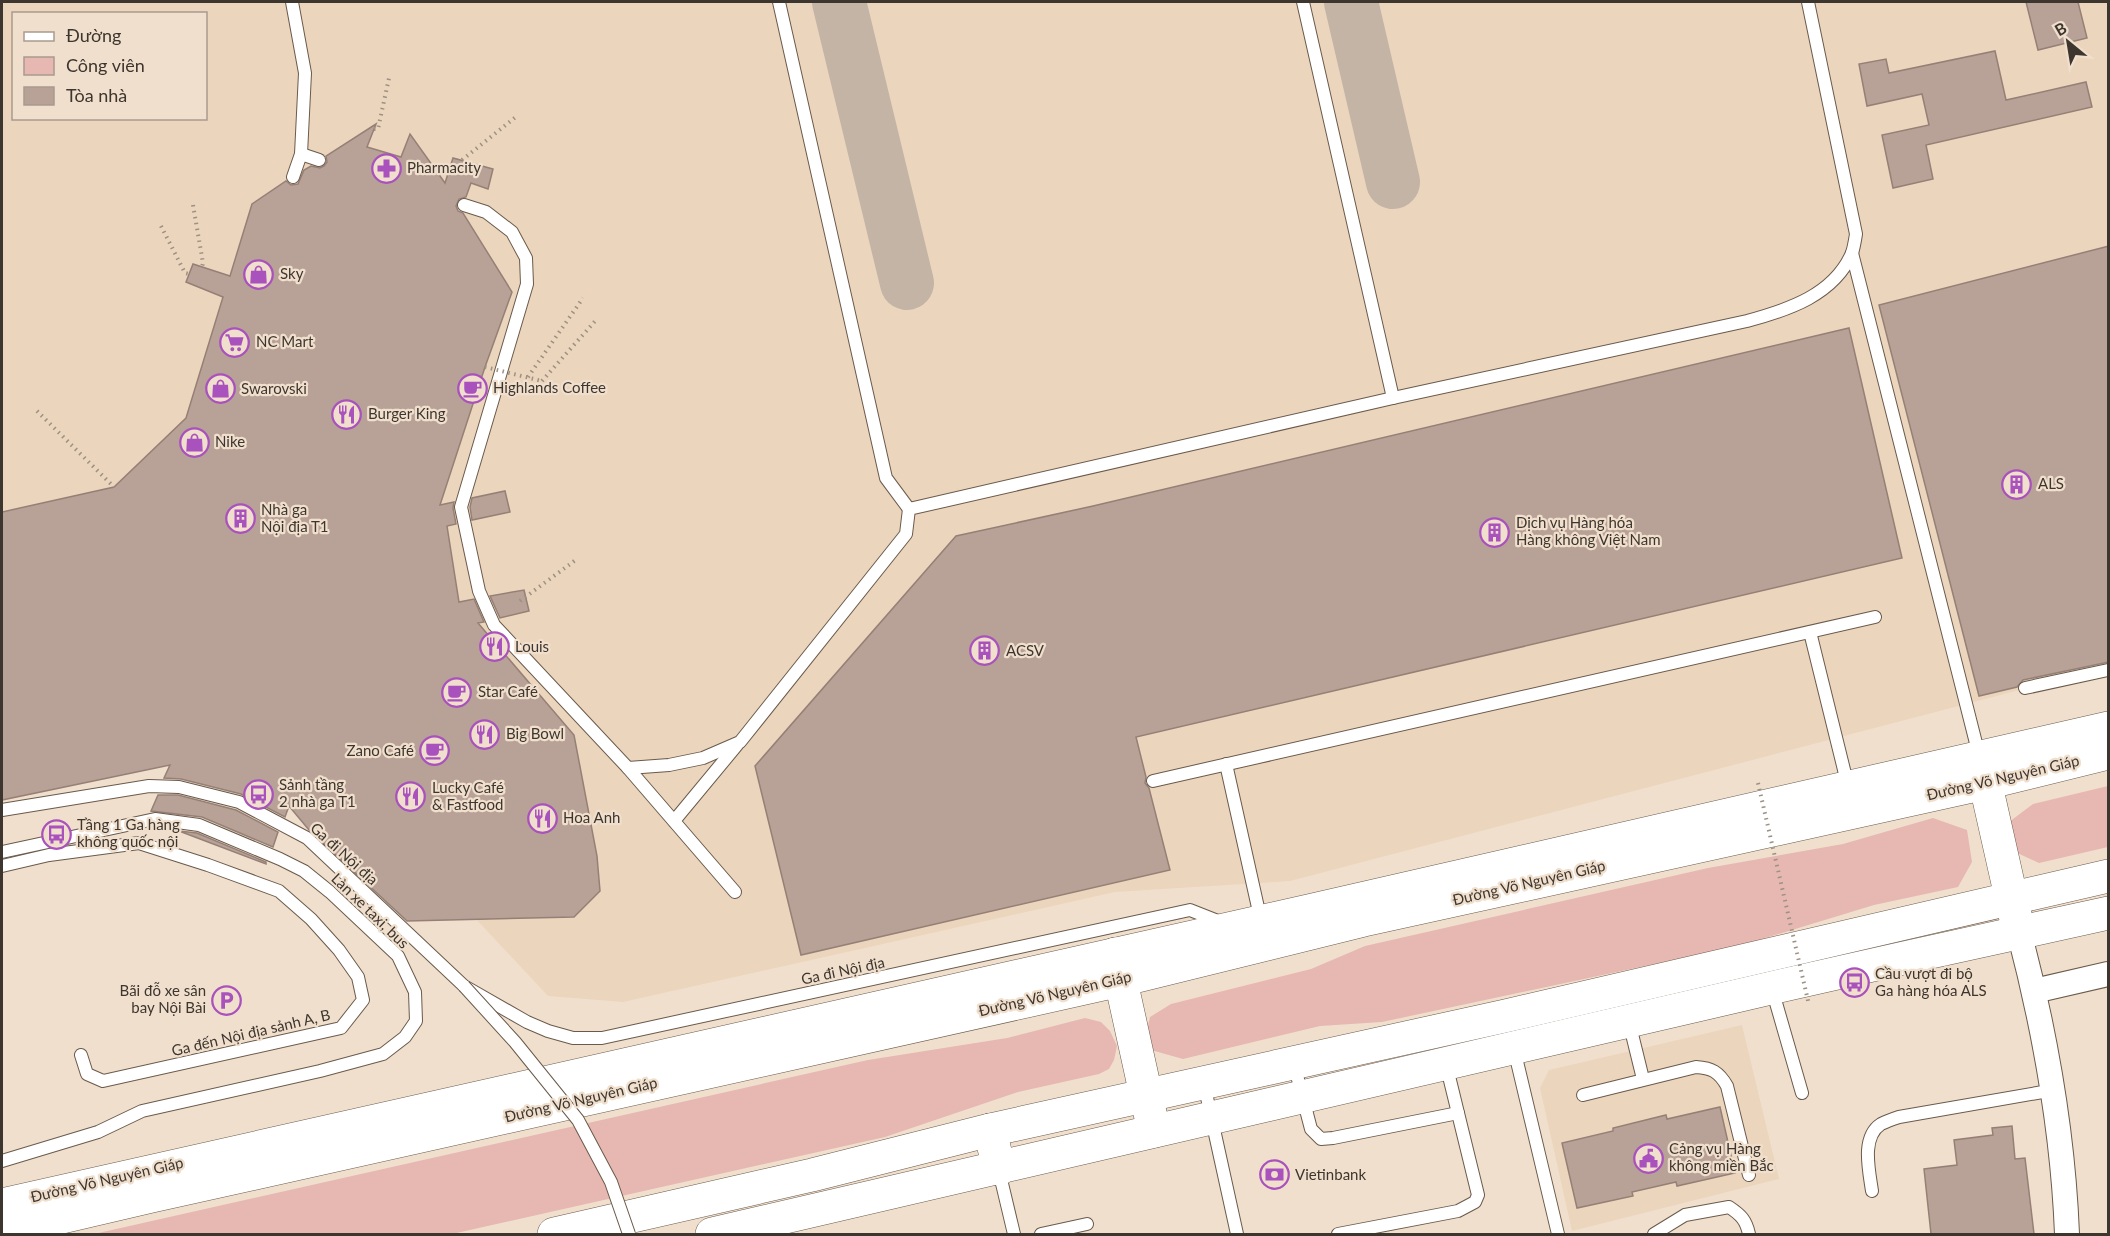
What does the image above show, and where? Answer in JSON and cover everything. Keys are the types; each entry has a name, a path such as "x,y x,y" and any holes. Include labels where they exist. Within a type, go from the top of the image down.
{"main road":[{"name":"Đường Võ Nguyên Giáp","path":"1254,931 1364,920 1983,771 2109,728"},
{"name":"Đường Võ Nguyên Giáp","path":"2,1231 901,1029 1254,931 1308,911 1848,788 2109,753"},
{"path":"1983,771 2019,932"},
{"path":"554,1234 812,1175 990,1130 1294,1063 1441,1047 1509,1032 2013,899 2109,876"},
{"path":"1308,911 1364,920"},
{"path":"1509,1032 1629,1021 2109,913"},
{"name":"Đường Võ Nguyên Giáp","path":"2,1204 868,1009 1118,967"},
{"path":"1118,967 1154,1131"},
{"path":"868,1009 901,1029"},
{"path":"712,1234 1303,1098 1441,1047"},
{"path":"990,1130 999,1169"}],"street":[{"path":"2019,932 2034,991 2054,1090 2067,1234"},
{"path":"2034,991 2109,974"}],"lane":[{"path":"292,2 305,73 301,154 293,177"},
{"path":"674,821 906,534 909,509 886,478 779,2"},
{"path":"1303,2 1393,398"},
{"path":"909,509 1784,311 1813,297 1838,274 1852,253 1856,234 1808,2"},
{"path":"301,154 320,160"},
{"path":"464,205 486,212 512,232 526,258 527,284 461,507 479,591 494,625 628,768 735,892"},
{"path":"1852,253 1983,771"},
{"path":"1153,781 1875,617"},
{"path":"1810,632 1848,788"},
{"path":"2025,688 2109,670"},
{"path":"628,768 669,765 703,758 740,742"},
{"path":"1226,764 1254,931"},
{"name":"Ga đi Nội địa","path":"2,810 149,786 179,787 240,802 308,838 464,986 515,1042 578,1120 611,1182 629,1234"},
{"name":"Làn xe taxi, bus","path":"2,852 155,819 200,825 304,871 330,892 398,956 415,992 416,1021 405,1037 383,1054 320,1071 142,1110 98,1132 2,1161"},
{"name":"Ga đến Nội địa sảnh A, B","path":"2,866 49,855 139,843 279,891 311,919 339,950 358,977 363,1000 341,1028 104,1081 87,1074 81,1055"},
{"name":"Ga đi Nội địa","path":"464,986 527,1022 549,1031 573,1038 602,1038 1190,910 1254,931"},
{"path":"1772,987 1802,1093"},
{"path":"1629,1021 1643,1080"},
{"path":"1509,1032 1558,1234"},
{"path":"1338,1234 1458,1211 1475,1202 1478,1195 1441,1047"},
{"path":"1294,1063 1311,1129 1321,1139 1458,1113"},
{"path":"1583,1095 1696,1067 1709,1068 1720,1074 1727,1086 1749,1175"},
{"path":"1204,1083 1237,1234"},
{"path":"1872,1191 1868,1161 1871,1135 1881,1125 1899,1117 2054,1090"},
{"path":"999,1169 1014,1234"},
{"path":"1654,1234 1685,1215 1729,1208 1741,1215 1747,1224 1749,1234"},
{"path":"1041,1234 1087,1224"}],"path":[{"path":"374,129 378,129 389,78"},
{"path":"462,160 517,117"},
{"path":"193,205 202,267"},
{"path":"161,226 185,273 189,274"},
{"path":"528,377 583,298"},
{"path":"485,366 542,381 596,320"},
{"path":"37,411 114,487"},
{"path":"520,601 577,559"},
{"path":"1758,783 1809,1005"}],"shaded area":[{"path":"2,2 2108,2 2108,667 1290,881 1115,892 623,1002 548,996 244,671 2,727"},
{"path":"1742,1025 1779,1179 1572,1231 1540,1088 1549,1070"}],"green space":[{"path":"2108,786 2108,847 2039,863 2013,851 2009,822 2033,804"},
{"path":"1933,818 1967,830 1972,862 1958,887 1874,905 1739,946 1382,1022 1320,1026 1183,1059 1151,1050 1146,1034 1150,1017 1171,1004 1311,969 1365,946 1708,868 1843,844"},
{"path":"1085,1018 1101,1022 1110,1031 1117,1046 1109,1069 1099,1074 1018,1092 885,1137 452,1234 94,1234 868,1060 1007,1038"}],"building":[{"path":"2026,2 2078,2 2087,38 2038,50"},
{"path":"1995,51 2006,100 2086,82 2092,107 1926,145 1933,179 1893,188 1882,135 1929,125 1922,94 1867,106 1859,64 1886,59 1889,73"},
{"name":"Nhà ga Nội địa T1","path":"376,124 367,147 401,157 410,134 445,183 453,158 493,169 488,189 471,183 466,197 459,199 456,206 458,211 463,213 512,292 440,505 454,502 456,524 447,526 459,602 474,599 484,622 478,623 574,735 597,856 600,891 574,917 407,921 309,830 289,806 285,817 241,794 181,779 164,778 170,765 2,800 2,512 114,487 186,418 223,297 186,282 193,264 230,276 252,204 286,181 291,185 298,184 304,170 311,166 320,168 324,166 327,162 326,156"},
{"name":"ALS","path":"2109,246 2109,662 2023,680 2017,687 1979,696 1879,305"},
{"name":"Dịch vụ Hàng hóa Hàng không Việt Nam","path":"1849,328 1902,558 1136,737 1146,777 1145,783 1149,788 1170,870 801,955 755,766 956,536 1093,506"},
{"path":"505,491 510,512 472,520 470,507 472,498"},
{"path":"524,590 529,611 500,618 490,596"},
{"path":"158,795 178,795 236,810 278,832 273,847 202,817 151,811"},
{"path":"179,831 197,833 266,862 266,864"},
{"name":"Cảng vụ Hàng không miền Bắc","path":"1720,1107 1735,1173 1677,1186 1676,1182 1632,1192 1633,1196 1577,1208 1562,1143 1666,1115 1667,1119"},
{"path":"2012,1126 2015,1159 2025,1158 2034,1234 1931,1234 1924,1169 1957,1165 1954,1140 1993,1135 1992,1128"}],"taxiway":[{"path":"839,2 907,283"},
{"path":"1351,2 1393,182"}],"place":[{"name":"Pharmacity","path":"386,168"},
{"name":"Sky","path":"259,274"},
{"name":"NC Mart","path":"235,342"},
{"name":"Highlands Coffee","path":"472,388"},
{"name":"Swarovski","path":"220,389"},
{"name":"Burger King","path":"347,414"},
{"name":"Nike","path":"194,442"},
{"name":"ALS","path":"2017,484"},
{"name":"Nhà ga Nội địa T1","path":"240,519"},
{"name":"Dịch vụ Hàng hóa Hàng không Việt Nam","path":"1495,532"},
{"name":"Louis","path":"494,647"},
{"name":"ACSV","path":"985,651"},
{"name":"Star Café","path":"457,692"},
{"name":"Big Bowl","path":"485,734"},
{"name":"Zano Café","path":"435,751"},
{"name":"Sảnh tầng 2 nhà ga T1","path":"258,794"},
{"name":"Lucky Café & Fastfood","path":"411,797"},
{"name":"Hoa Anh","path":"542,818"},
{"name":"Tầng 1 Ga hàng không quốc nội","path":"56,834"},
{"name":"Cầu vượt đi bộ Ga hàng hóa ALS","path":"1854,983"},
{"name":"Bãi đỗ xe sân bay Nội Bài","path":"227,1000"},
{"name":"Cảng vụ Hàng không miền Bắc","path":"1648,1158"},
{"name":"Vietinbank","path":"1274,1175"}]}
